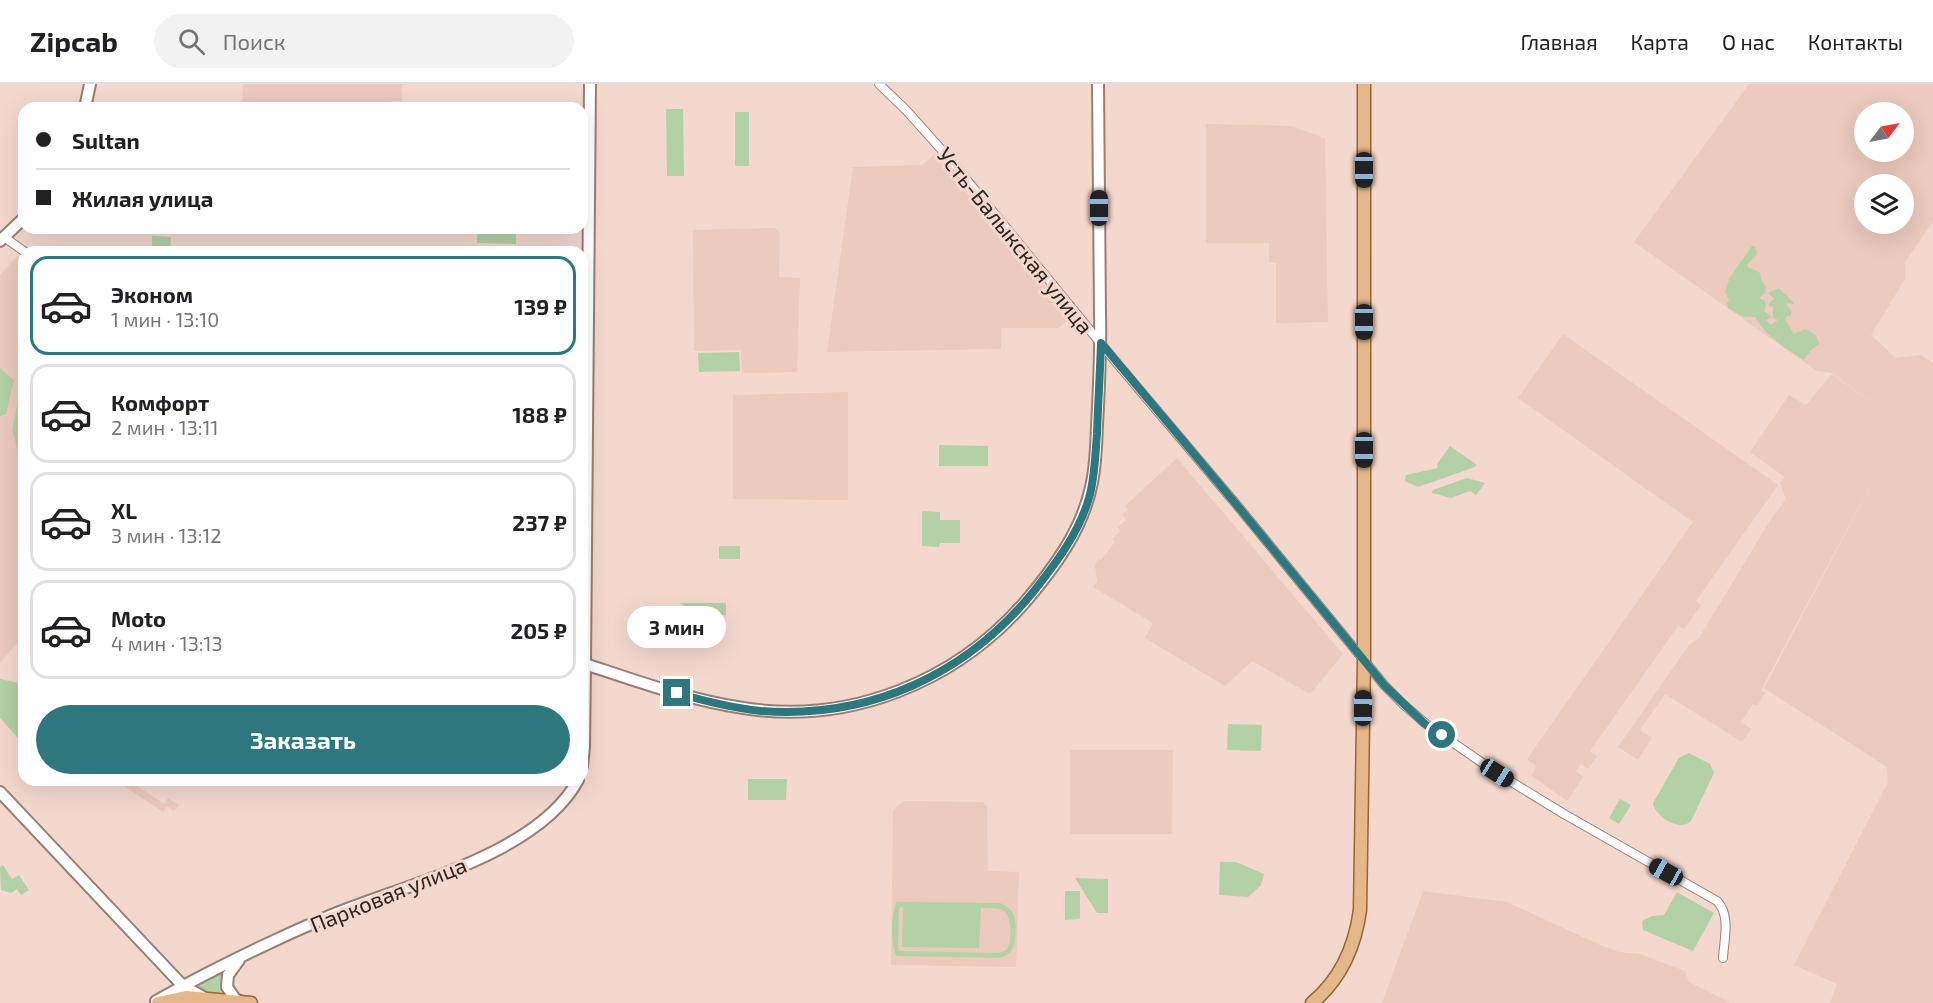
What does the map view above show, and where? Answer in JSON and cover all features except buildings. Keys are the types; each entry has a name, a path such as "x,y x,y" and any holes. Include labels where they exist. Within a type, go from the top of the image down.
{"main road":[{"path":"86,102 90,84"},
{"path":"588,316 590,84"},
{"path":"588,665 706,701 761,711 796,711 847,706 891,695 926,680 960,660 984,642 1014,614 1052,567 1077,527 1089,498 1094,469 1101,343 1098,84"},
{"path":"1312,1003 1340,973 1354,942 1359,918 1362,868 1364,84"},
{"path":"2,237 18,223"},
{"name":"Парковая улица","path":"153,1003 241,957 329,916 442,874 494,850 553,813 574,786"},
{"path":"0,792 183,986 206,998"},
{"path":"241,957 228,975 227,987 235,999 243,1002"},
{"path":"158,1003 176,998 206,998 251,1003"}],"street":[{"name":"Усть-Балыкская улица","path":"879,84 944,152 1385,686 1425,724 1468,754 1564,814 1717,901 1724,911 1725,918 1723,958"},
{"path":"2,237 18,247"}],"shaded area":[{"path":"243,84 402,84 402,101 242,102"},
{"path":"1749,84 1933,84 1933,222 1905,262 1905,279 1871,335 1896,358 1921,355 1933,363 1933,1003 1830,1003 1837,984 1794,965 1888,782 1887,767 1764,688 1896,438 1761,690 1765,693 1757,706 1753,704 1741,722 1751,729 1742,742 1665,694 1640,730 1652,738 1638,760 1618,747 1689,645 1699,638 1771,519 1786,499 1780,483 1785,477 1750,452 1789,395 1806,405 1832,374 1903,426 1832,373 1817,371 1634,242"},
{"path":"1206,124 1291,126 1325,138 1328,322 1276,323 1276,263 1269,262 1269,243 1206,243"},
{"path":"935,154 1070,318 1059,328 1001,328 1001,349 827,352 853,167 922,165"},
{"path":"775,228 780,234 779,277 800,278 797,372 742,373 741,350 694,351 693,230"},
{"path":"18,257 18,642 0,663 0,275"},
{"path":"1563,334 1778,485 1696,601 1701,605 1684,629 1678,626 1590,751 1597,756 1588,769 1581,764 1576,771 1583,777 1567,801 1532,776 1536,766 1527,759 1693,522 1518,398"},
{"path":"848,392 848,500 733,499 733,395"},
{"path":"1177,458 1343,654 1310,694 1252,661 1225,686 1145,638 1153,623 1093,587 1097,581 1095,565 1115,542 1113,539 1120,531 1118,527 1126,520 1122,514 1128,510 1125,506"},
{"path":"1070,750 1173,750 1172,834 1070,834"},
{"path":"124,786 138,786 164,804 168,798 179,805 174,811 167,806 163,812"},
{"path":"904,801 983,802 987,807 988,871 1019,872 1016,967 891,965 893,810"},
{"path":"1423,891 1507,902 1600,945 1619,952 1640,954 1685,971 1689,982 1731,1003 1382,1003"}],"green space":[{"path":"666,109 683,109 684,176 667,176"},
{"path":"735,112 749,112 749,166 735,166"},
{"path":"477,234 516,234 516,244 477,243"},
{"path":"152,236 171,237 170,246 152,246"},
{"path":"1752,246 1755,246 1757,254 1747,265 1759,272 1766,287 1765,293 1759,298 1764,300 1766,306 1764,311 1772,317 1766,320 1771,325 1778,320 1773,317 1773,306 1770,307 1769,304 1774,298 1768,293 1779,288 1794,303 1786,303 1791,315 1786,317 1786,321 1794,334 1805,329 1816,335 1819,344 1804,360 1783,347 1755,317 1744,317 1728,308 1729,300 1725,292 1730,277"},
{"path":"739,352 740,371 699,372 698,353"},
{"path":"0,368 14,380 6,414 0,416"},
{"path":"18,403 18,450 12,430"},
{"path":"939,445 988,446 988,466 939,466"},
{"path":"1450,446 1477,465 1418,487 1405,481 1406,475 1438,468 1437,464"},
{"path":"1467,478 1485,483 1476,495 1470,491 1451,498 1432,493 1433,490"},
{"path":"922,511 940,512 940,520 960,520 960,543 940,543 939,547 922,546"},
{"path":"719,546 740,546 740,559 719,559"},
{"path":"680,603 726,603 726,615 701,616"},
{"path":"0,679 18,683 18,738 0,718"},
{"path":"1228,724 1262,725 1261,751 1227,750"},
{"path":"1689,753 1710,764 1714,773 1691,821 1681,825 1663,818 1653,803 1679,758"},
{"path":"748,779 787,779 786,800 748,800"},
{"path":"1620,799 1631,805 1619,824 1609,818"},
{"path":"1220,862 1236,862 1264,874 1261,885 1248,897 1219,895"},
{"path":"3,865 12,879 19,875 29,890 21,895 17,889 11,893 1,890 0,867"},
{"path":"1075,878 1108,879 1108,913 1097,913"},
{"path":"1065,891 1080,891 1080,919 1065,920"},
{"path":"1677,892 1714,913 1693,951 1643,930 1642,921 1652,916 1664,915"},
{"path":"897,902 1000,903 1014,915 1016,931 1013,947 1008,954 999,958 897,956 892,938","holes":["903,907 902,947 979,948 981,908 999,909 1007,914 1010,930 1009,946 1005,951 998,953 900,951 898,948 899,909"]},
{"path":"225,970 221,981 221,994 193,986"}],"route":[{"path":"677,693 728,706 761,711 817,710 847,706 891,695 926,680 960,660 984,642 1014,614 1042,581 1063,552 1085,509 1094,469 1101,343 1385,686 1425,724 1442,735"}]}
